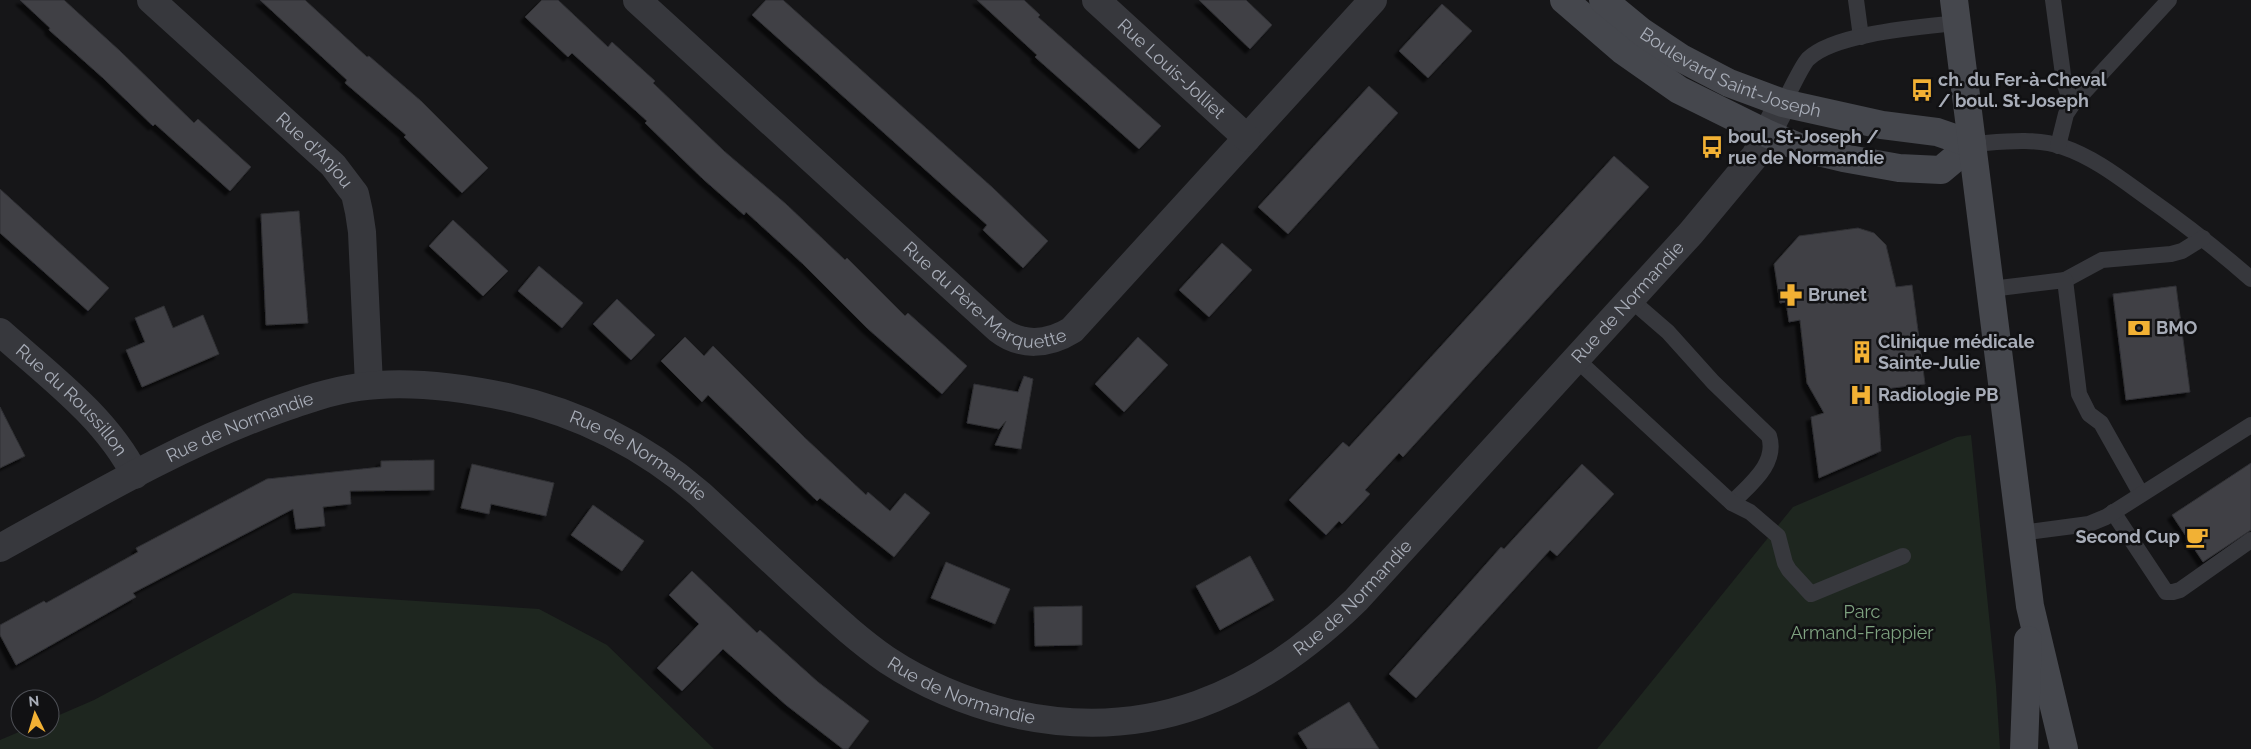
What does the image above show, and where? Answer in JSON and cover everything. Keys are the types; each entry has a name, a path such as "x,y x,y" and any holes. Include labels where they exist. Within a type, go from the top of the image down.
{"street":[{"name":"Rue d'Anjou","path":"152,0 333,166 354,194 362,232 369,386"},
{"name":"Rue du Père-Marquette","path":"638,0 998,329 1006,335 1027,342 1050,340 1072,330 1374,0"},
{"name":"Rue Louis-Jolliet","path":"1096,0 1247,138"},
{"name":"Boulevard Saint-Joseph","path":"1564,0 1622,50 1679,90 1768,134 1801,148 1899,168 1940,170 1972,144"},
{"name":"Boulevard Saint-Joseph","path":"1602,0 1642,32 1681,58 1729,83 1783,103 1882,125 1936,132 1972,144"},
{"path":"1956,12 2030,606 2064,749"},
{"name":"Rue de Normandie","path":"0,548 180,452 248,420 328,393 369,386 420,385 499,395 560,411 618,436 672,470 844,627 866,645 914,677 969,702 1029,717 1087,723 1141,719 1172,714 1200,705 1230,692 1284,661 1331,625 1356,600 1631,300 1748,165 1768,134 1783,103"},
{"name":"Rue du Roussillon","path":"0,332 103,425 126,455 136,475"},
{"path":"2024,749 2030,606"}],"lane":[{"path":"1856,0 1861,36"},
{"path":"2053,0 2064,82 2072,105"},
{"path":"2058,146 2066,114 2072,105 2168,0"},
{"path":"1783,103 1808,60 1820,50 1861,36 1956,12"},
{"path":"1972,144 2014,141 2058,146 2088,158 2120,178 2203,238 2251,278"},
{"path":"1991,289 2064,280 2102,260 2171,254 2182,251 2203,238"},
{"path":"2064,280 2079,394 2090,414 2101,423 2141,494"},
{"path":"1631,300 1668,332 1714,382 1770,436 1772,444 1769,460 1762,471 1732,504"},
{"path":"1576,359 1732,504 1750,512 1778,536 1785,563 1811,594 1903,556"},
{"path":"2021,533 2090,524 2113,512 2251,425"},
{"path":"2113,512 2166,592 2180,590 2251,540"}],"green space":[{"name":"Parc Armand-Frappier","path":"1971,435 1996,686 2000,749 1597,749 1793,507 1957,437"},
{"path":"293,593 539,609 607,645 714,749 0,749 0,740 10,736 10,739 60,739 60,715 94,700"}],"building":[{"path":"20,0 64,0 194,123 198,119 251,167 230,191 155,124 153,126 49,30 50,28"},
{"path":"260,0 305,0 367,57 369,56 421,101 488,168 462,193 404,137 406,135 345,83 347,80"},
{"path":"542,0 558,0 608,47 612,42 655,81 653,83 724,151 786,204 845,260 847,258 905,316 908,313 967,366 942,394 867,328 803,264 746,212 744,215 703,179 645,123 647,121 572,53 568,57 525,17"},
{"path":"766,0 783,0 993,188 1048,241 1023,268 983,230 987,225 752,15"},
{"path":"977,0 1024,0 1040,15 1038,17 1161,126 1139,149 1035,57 1037,55"},
{"path":"1199,0 1246,0 1272,25 1250,49"},
{"path":"1442,4 1472,31 1428,78 1399,51"},
{"path":"1369,86 1398,113 1288,234 1258,207"},
{"path":"1614,156 1649,187 1403,457 1399,453 1365,490 1370,494 1360,505 1342,524 1339,521 1326,535 1289,500 1343,442 1349,447"},
{"path":"0,189 109,288 88,311 0,233"},
{"path":"299,211 308,323 266,325 261,214"},
{"path":"453,220 508,271 483,296 429,246"},
{"name":"Clinique médicale Sainte-Julie","path":"1858,228 1874,233 1886,245 1896,287 1912,285 1925,384 1877,390 1881,451 1819,478 1811,417 1824,413 1807,383 1800,320 1789,322 1786,302 1780,303 1774,264 1799,236"},
{"path":"1222,243 1252,270 1209,317 1179,290"},
{"path":"539,266 583,303 562,328 518,291"},
{"path":"2176,286 2190,392 2126,400 2113,294"},
{"path":"617,299 655,335 631,360 593,324"},
{"path":"164,306 173,328 203,315 219,354 142,387 126,350 145,342 135,318"},
{"path":"685,337 704,356 713,346 804,437 866,495 868,492 890,511 905,493 930,513 894,557 820,498 817,501 708,395 702,402 661,361"},
{"path":"1138,337 1168,365 1124,412 1095,384"},
{"path":"1024,376 1033,379 1021,449 995,445 1006,421 999,429 967,423 974,384 1018,392"},
{"path":"0,407 25,456 0,468"},
{"path":"434,460 434,490 350,491 351,504 323,507 325,526 296,529 293,509 133,593 136,597 16,665 0,635 0,625 44,601 46,603 138,552 136,548 267,479 381,467 381,461"},
{"path":"2251,463 2251,530 2203,562 2172,515"},
{"path":"472,464 554,483 546,516 491,504 489,514 461,508"},
{"path":"1582,464 1614,494 1557,556 1550,550 1416,698 1389,674 1501,547 1504,549"},
{"path":"593,505 644,541 622,571 571,535"},
{"path":"1250,556 1274,600 1220,630 1196,586"},
{"path":"946,562 1010,589 995,624 931,598"},
{"path":"692,571 757,633 760,630 818,682 869,721 848,749 843,749 786,705 723,649 682,691 657,668 699,624 669,595"},
{"path":"1082,606 1082,645 1035,646 1034,607"},
{"path":"1349,702 1379,749 1308,749 1298,733"}],"place":[{"name":"ch. du Fer-à-Cheval / boul. St-Joseph","path":"1922,90"},
{"name":"boul. St-Joseph / rue de Normandie","path":"1712,147"},
{"name":"Brunet","path":"1791,295"},
{"name":"BMO","path":"2139,328"},
{"name":"Clinique médicale Sainte-Julie","path":"1862,352"},
{"name":"Radiologie PB","path":"1861,395"},
{"name":"Second Cup","path":"2197,537"}]}
